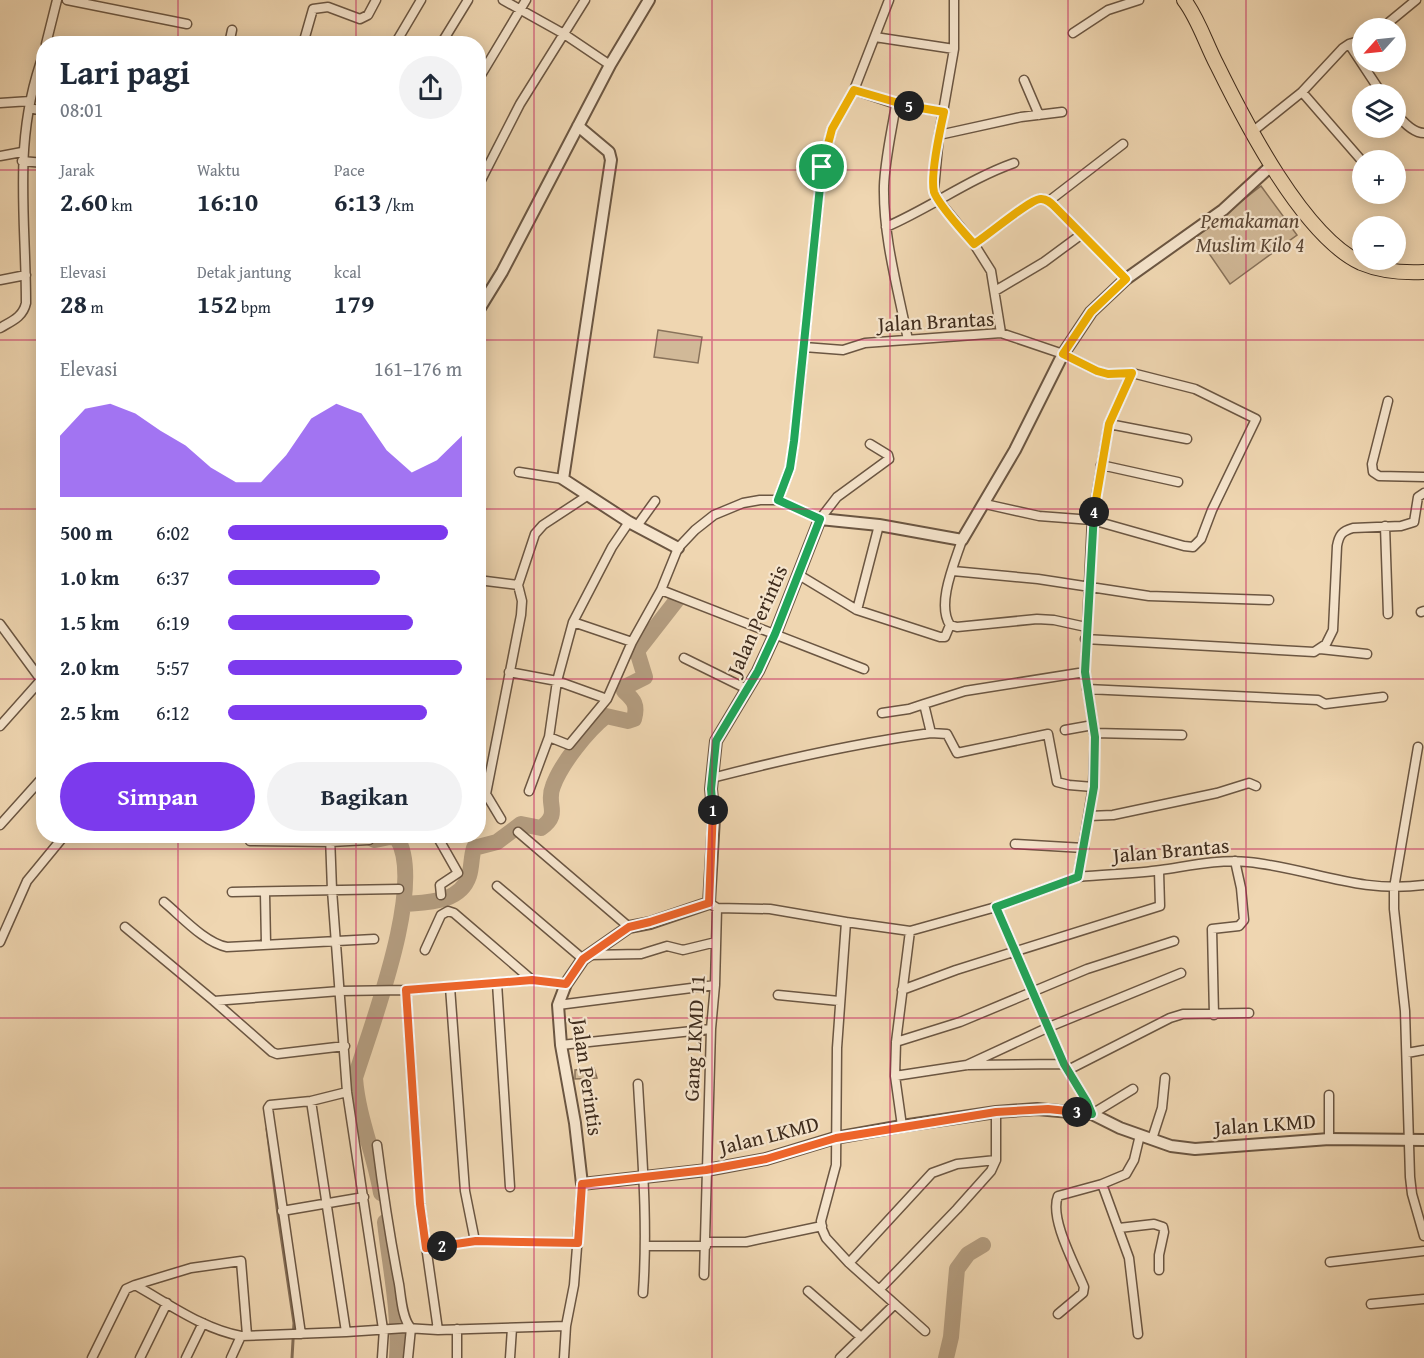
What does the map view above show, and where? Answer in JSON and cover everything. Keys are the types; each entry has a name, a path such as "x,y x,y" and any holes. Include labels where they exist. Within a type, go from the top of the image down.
{"highway":[{"path":"1185,0 1271,166 1326,238 1361,263 1382,269 1424,272"}],"street":[{"path":"48,36 57,0"},
{"path":"67,0 187,24"},
{"path":"305,36 310,12 316,7 329,3 360,19 368,15 376,0"},
{"path":"400,36 421,0"},
{"path":"446,36 468,0"},
{"path":"503,0 564,34 610,64"},
{"path":"486,67 526,0"},
{"path":"486,170 520,104 585,0"},
{"path":"486,298 502,272 610,64 649,0"},
{"path":"778,500 790,468 822,167 832,129 854,90 889,0"},
{"path":"954,0 954,49 939,135 934,190 991,271 1001,333"},
{"path":"1073,33 1108,10 1139,0"},
{"path":"1394,18 1416,0"},
{"path":"231,36 232,30"},
{"path":"875,37 954,49"},
{"path":"1252,132 1302,92 1343,48 1352,43"},
{"path":"1349,44 1375,84"},
{"path":"1024,80 1039,115"},
{"path":"0,328 17,319 24,312 26,303 22,156 29,105 36,81"},
{"path":"854,90 896,104 944,112"},
{"path":"1302,92 1352,150"},
{"path":"0,103 29,105 36,108"},
{"path":"896,104 884,183 886,227 893,273 908,340"},
{"path":"939,135 1062,112"},
{"path":"1406,122 1414,130 1424,132"},
{"path":"563,479 611,160 609,152 578,126"},
{"path":"1049,201 1123,144"},
{"path":"0,156 22,156 36,160"},
{"path":"886,227 1014,164"},
{"path":"1086,627 1037,619 957,627 950,625 945,616 945,602 962,540 1015,450 1063,354 1091,312 1126,279 1223,210 1271,166"},
{"path":"974,244 1038,199 1049,201 1126,279"},
{"path":"995,291 1044,262 1082,234"},
{"path":"0,280 26,275"},
{"name":"Jalan Brantas","path":"804,347 843,350 865,343 1001,333 1063,354 1097,371 1108,374 1132,373 1109,424 1092,520 1085,672 1094,729 1094,787 1078,877 1235,861 1260,863 1352,884 1394,888 1424,885"},
{"path":"985,504 1040,516 1092,520 1193,547 1201,539 1212,510 1256,419 1196,389 1132,373"},
{"path":"1388,401 1372,464 1373,472 1379,476 1424,477"},
{"path":"1109,424 1186,440"},
{"name":"Jalan Perintis","path":"564,1358 566,1326 574,1285 582,1184 575,1123 561,1046 558,1005 566,984 586,957 629,927 713,905 712,778 716,741 758,671 820,519 837,497 889,459 888,455 870,444"},
{"path":"1101,465 1178,482"},
{"path":"519,472 563,479 633,524 678,548"},
{"path":"1085,639 1308,653 1320,649 1332,635 1339,536 1345,530 1353,528 1401,526 1414,522 1418,497 1424,493"},
{"path":"501,819 486,794 521,615 522,601 518,585 535,534 543,525 587,496"},
{"path":"549,737 569,745 607,699 632,642 661,590 678,548 714,515 743,503 778,500 820,519 879,525 962,540"},
{"path":"529,791 549,737 557,681 573,622 612,547 655,501"},
{"path":"857,610 879,525"},
{"path":"1385,526 1388,614"},
{"path":"953,571 1038,579 1090,589 1149,596 1269,600"},
{"path":"799,575 857,610 940,637 945,637 950,625"},
{"path":"486,581 518,585"},
{"path":"661,590 864,669"},
{"path":"573,622 632,642"},
{"path":"0,624 36,674"},
{"path":"1320,649 1367,654"},
{"path":"684,658 747,689"},
{"path":"509,672 557,681 607,699"},
{"path":"882,713 909,709 965,691 1085,672"},
{"path":"1,724 36,688"},
{"path":"1087,689 1318,700 1325,704 1383,697"},
{"path":"924,704 931,733"},
{"path":"1065,730 1094,729 1182,735"},
{"path":"712,778 818,751 931,733 947,734 954,752 957,753 1048,734 1057,782 1094,787"},
{"path":"1418,747 1394,888 1394,909 1405,1011 1412,1194 1424,1236"},
{"path":"1089,816 1113,815 1217,794 1249,783 1256,786"},
{"path":"0,825 36,785"},
{"path":"518,832 629,927"},
{"path":"0,942 27,881 58,843"},
{"path":"330,843 347,1092 384,1329 382,1358"},
{"path":"441,843 459,873 442,883 439,888 441,895"},
{"path":"1015,844 1084,848"},
{"path":"1214,1015 1212,929 1239,926 1244,920 1241,888 1235,861"},
{"path":"902,990 956,970 1160,906 1159,870"},
{"path":"713,905 770,909 910,931 996,907 1078,877"},
{"path":"497,886 586,957 641,954 667,946 682,950 716,942"},
{"path":"231,892 399,889"},
{"path":"265,893 266,944"},
{"path":"164,902 219,946 374,939"},
{"name":"Gang LKMD 11","path":"704,1275 711,1029 715,985 716,942 713,905"},
{"path":"996,907 1066,1067 1092,1114 1133,1089"},
{"path":"425,950 441,915 448,911 454,913 532,980"},
{"path":"846,922 839,1001 836,1165 821,1221 826,1238 849,1263 925,1331"},
{"path":"125,927 272,1052 277,1054 345,1046"},
{"path":"902,1126 895,1076 896,1042 910,931"},
{"path":"896,1042 960,1022 1087,969 1174,941"},
{"path":"967,1065 1049,1027 1181,973"},
{"path":"214,1001 532,980 566,984"},
{"path":"497,983 510,1187"},
{"path":"558,1005 715,985"},
{"path":"450,987 465,1191 476,1241"},
{"path":"406,990 420,1204 438,1330"},
{"path":"778,995 839,1001"},
{"path":"895,1076 967,1065 1066,1067 1183,1014 1249,1013"},
{"path":"561,1046 711,1029"},
{"path":"1407,1053 1424,1050"},
{"path":"1152,1139 1162,1108 1165,1078"},
{"path":"638,1084 646,1246 643,1293"},
{"path":"301,1334 268,1108 347,1092"},
{"path":"1329,1095 1329,1139"},
{"path":"311,1101 346,1332"},
{"name":"Jalan LKMD","path":"582,1184 706,1170 766,1159 836,1138 902,1126 996,1112 1048,1109 1092,1114 1171,1146 1195,1149 1329,1139 1424,1140"},
{"path":"880,1289 991,1171 996,1160 996,1112"},
{"path":"1058,1314 1083,1293 1084,1287 1065,1247 1055,1204 1058,1196 1102,1184 1126,1174 1134,1160 1140,1135"},
{"path":"377,1145 388,1228 408,1328 408,1358"},
{"path":"849,1263 932,1173 957,1164 996,1160"},
{"path":"1102,1184 1119,1228 1131,1269 1138,1334"},
{"path":"282,1211 364,1197"},
{"path":"1119,1228 1154,1224 1163,1227 1165,1230 1159,1256 1159,1270"},
{"path":"646,1246 746,1242 822,1226"},
{"path":"426,1248 476,1241 578,1243"},
{"path":"1330,1262 1424,1251"},
{"path":"92,1358 126,1289 191,1268 241,1261 244,1335 231,1358"},
{"path":"135,1286 225,1333 244,1335 408,1328 438,1330 566,1326"},
{"path":"808,1291 861,1337"},
{"path":"1371,1304 1424,1299"},
{"path":"140,1358 167,1303"},
{"path":"840,1358 895,1304"},
{"path":"186,1358 203,1323"},
{"path":"510,1358 512,1328"},
{"path":"457,1329 457,1358"}],"green space":[{"name":"Pemakaman Muslim Kilo 4","path":"1261,186 1297,235 1230,284 1197,236"},
{"path":"658,330 702,337 698,363 654,357"},
{"path":"594,1068 597,1078 575,1079 575,1070"}],"waterway":[{"path":"404,904 433,901 451,896 465,885 474,848 497,842 521,824 541,828 547,823 552,813 553,786 568,758 583,739 606,716 628,721 634,719 636,710 634,703 624,691 625,687 645,677 637,651 676,601"},
{"path":"381,1193 359,1108 355,1078 383,992 401,921 405,888 404,860 399,843"},
{"path":"267,1129 294,1323 292,1358"},
{"path":"385,1222 396,1307 397,1358"},
{"path":"946,1358 951,1337 957,1269 968,1254 983,1245"}],"route":[{"path":"854,90 896,104 944,112 939,135 934,190 939,200 974,244 1026,206 1038,199 1044,199 1049,201 1126,279 1091,312 1063,354 1097,371 1108,374 1132,373 1109,424 1092,520 1085,672 1095,737 1094,787 1078,877 996,907 1034,990 1064,1064 1092,1114 1048,1109 996,1112 836,1138 766,1159 706,1170 582,1184 578,1243 476,1241 426,1248 420,1204 406,990 532,980 566,984 583,959 629,927 709,903 714,818 711,789 716,741 758,671 820,519 778,500 790,468 794,441 822,167 832,129 854,90"}]}
